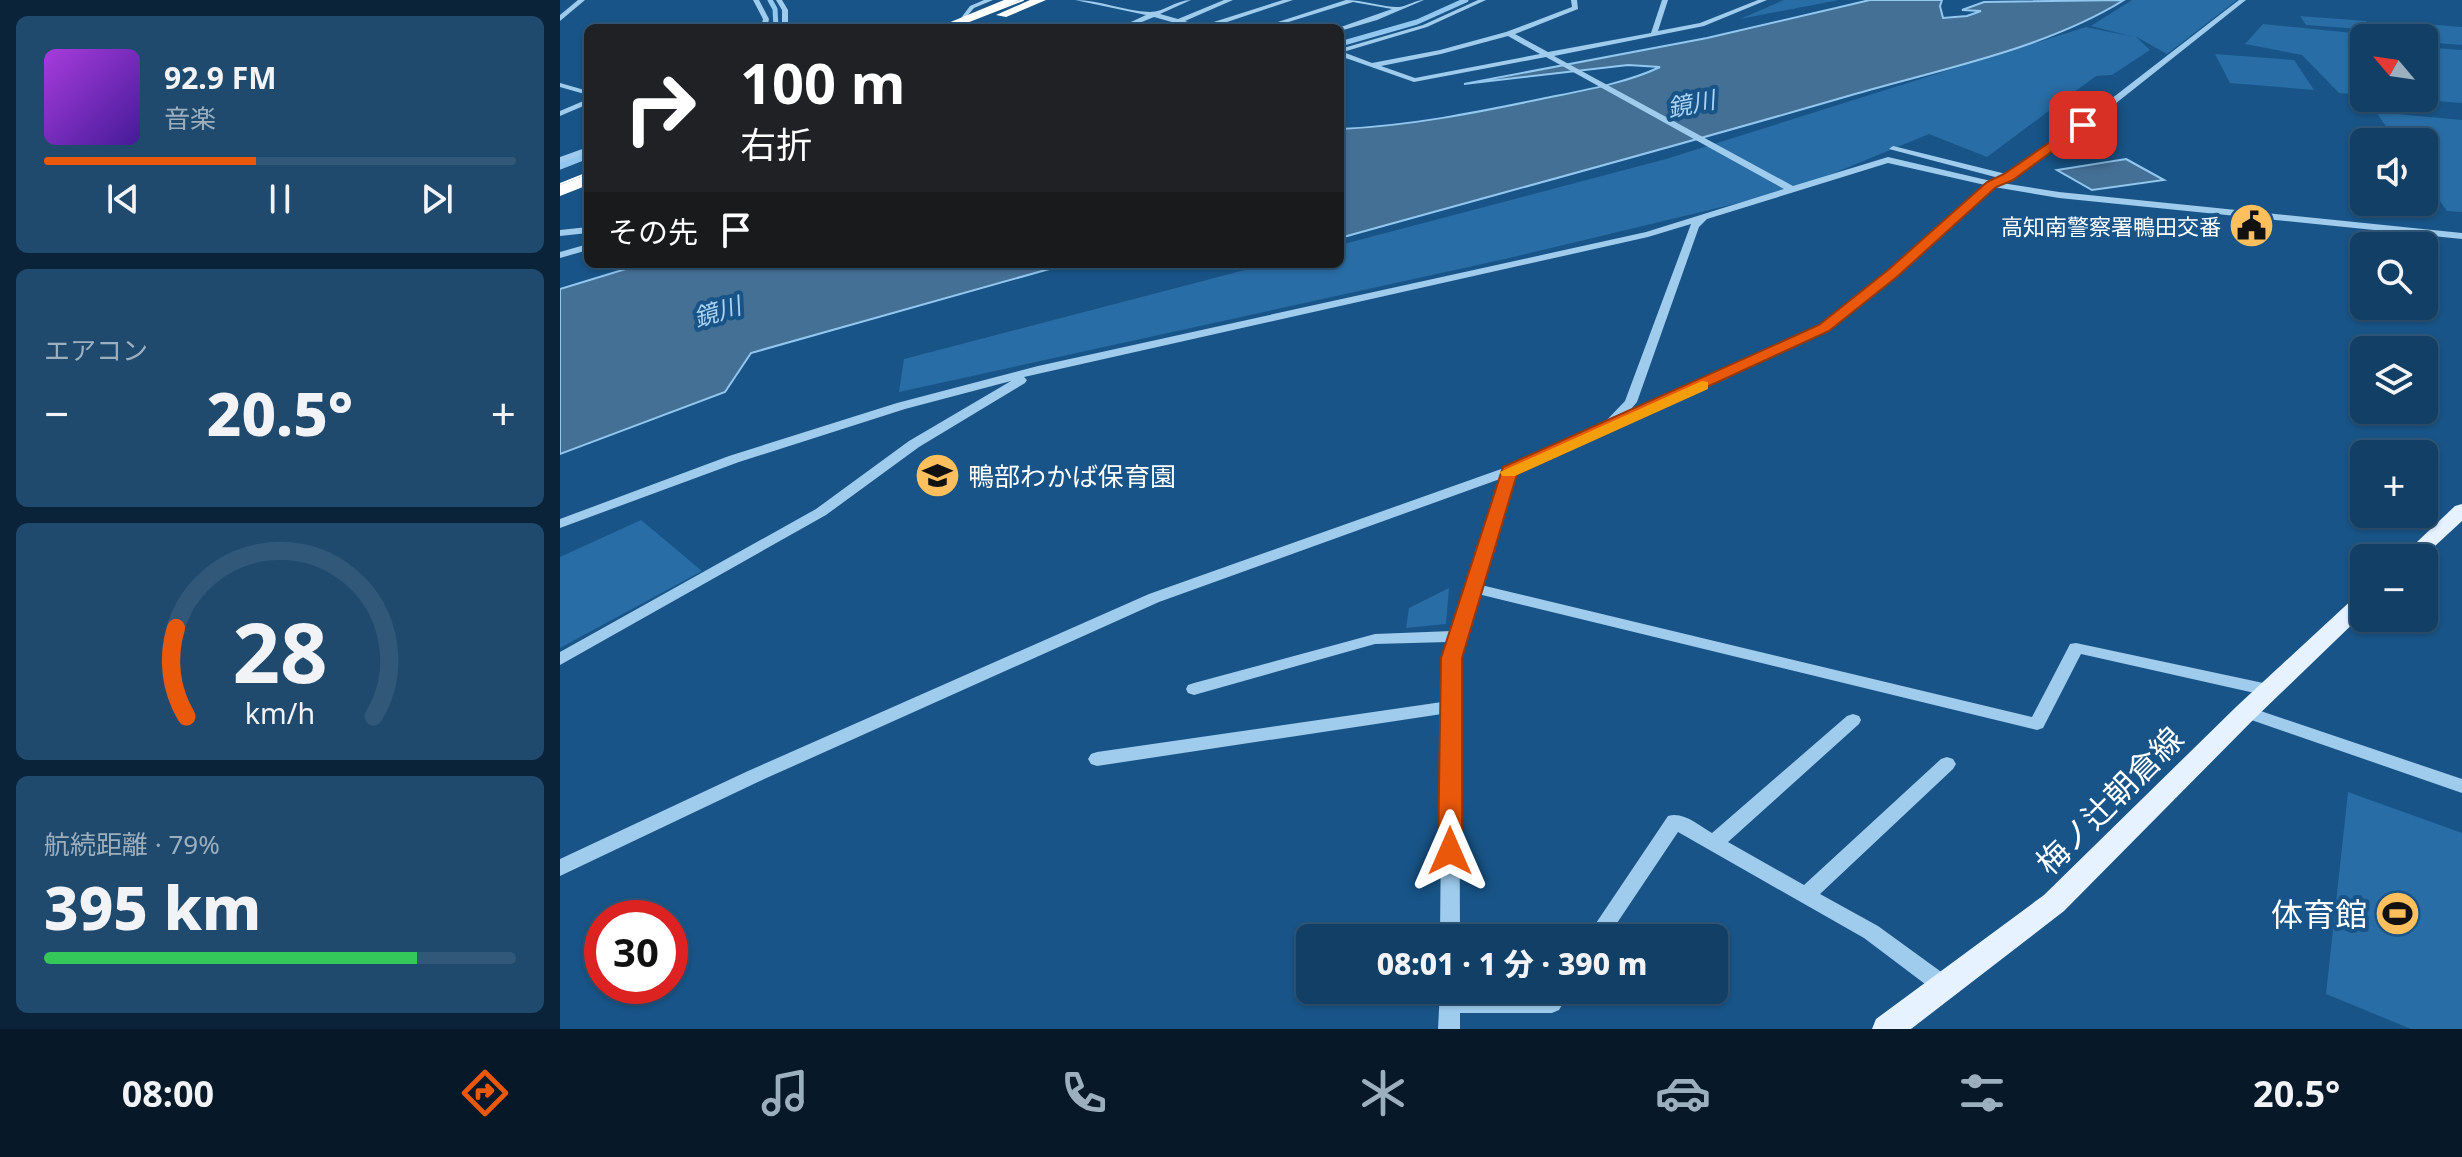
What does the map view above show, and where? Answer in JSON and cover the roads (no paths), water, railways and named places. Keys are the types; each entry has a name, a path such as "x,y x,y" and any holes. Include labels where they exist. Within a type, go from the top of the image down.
{"highway":[{"path":"966,24 1014,0"},
{"path":"967,24 1040,0"},
{"path":"560,176 584,167"},
{"path":"560,191 584,181"}],"main road":[{"path":"2425,544 2462,510"},
{"name":"梅ノ辻朝倉線","path":"1887,1029 2054,903 2268,690 2350,614"}],"street":[{"path":"560,19 582,0"},
{"path":"756,0 764,8 765,24"},
{"path":"964,24 972,7 990,0"},
{"path":"1078,0 1189,24"},
{"path":"1130,24 1188,0"},
{"path":"1180,21 1230,0"},
{"path":"1214,24 1290,0"},
{"path":"1275,24 1353,0 1401,9"},
{"path":"1344,28 1421,0"},
{"path":"1344,52 1425,26 1483,0"},
{"path":"1372,65 1472,45 1509,34 1576,8 1574,0"},
{"path":"1654,32 1665,0"},
{"path":"1746,8 1754,0"},
{"path":"1344,54 1414,80 1702,25 1764,0"},
{"path":"560,868 754,776 1154,598 1509,471 1824,328 1893,273 1992,184 2008,177 2083,125 2243,0"},
{"path":"764,8 780,4 784,24"},
{"path":"1582,49 1654,32 1674,31"},
{"path":"1509,34 1793,190"},
{"path":"560,85 584,92"},
{"path":"560,114 584,103"},
{"path":"1893,149 2008,177"},
{"path":"560,160 584,151"},
{"path":"560,524 734,459 901,406 1038,370 1648,234 1888,160 1992,184 2059,195 2462,236"},
{"path":"1607,428 1631,402 1694,226 1704,217"},
{"path":"560,233 584,230"},
{"path":"560,255 584,248"},
{"path":"560,659 821,512 914,444 1038,370"},
{"path":"1450,924 1451,658 1509,471"},
{"path":"1473,588 2037,724 2076,648 2268,690"},
{"path":"1194,689 1375,639 1458,636"},
{"path":"1097,759 1451,707"},
{"path":"2246,712 2462,786"},
{"path":"1714,843 1853,720"},
{"path":"1806,895 1947,764"},
{"path":"1605,924 1675,821 1871,932 1944,986"},
{"path":"1449,1029 1450,1004"}],"water":[{"name":"鏡川","path":"1870,0 1942,0 1943,18 1981,11 1962,10 1984,2 2124,0 2062,31 1993,56 1344,237 1344,129 1441,118 1602,86 1660,67 1628,65 1464,84 1707,38"},
{"path":"2126,159 2164,180 2092,190 2057,170"},
{"name":"鏡川","path":"629,268 1053,268 751,353 725,392 560,454 560,289"}],"waterway":[{"path":"770,0 775,9 776,24"},
{"path":"1344,43 1417,22 1466,0"},
{"path":"560,166 584,157"}],"tram line":[{"path":"961,24 1023,0"},
{"path":"560,184 584,175"}],"place":[{"name":"高知南警察署鴨田交番","path":"2252,226"},
{"name":"鴨部わかば保育園","path":"937,476"},
{"name":"体育館","path":"2398,913"}]}
